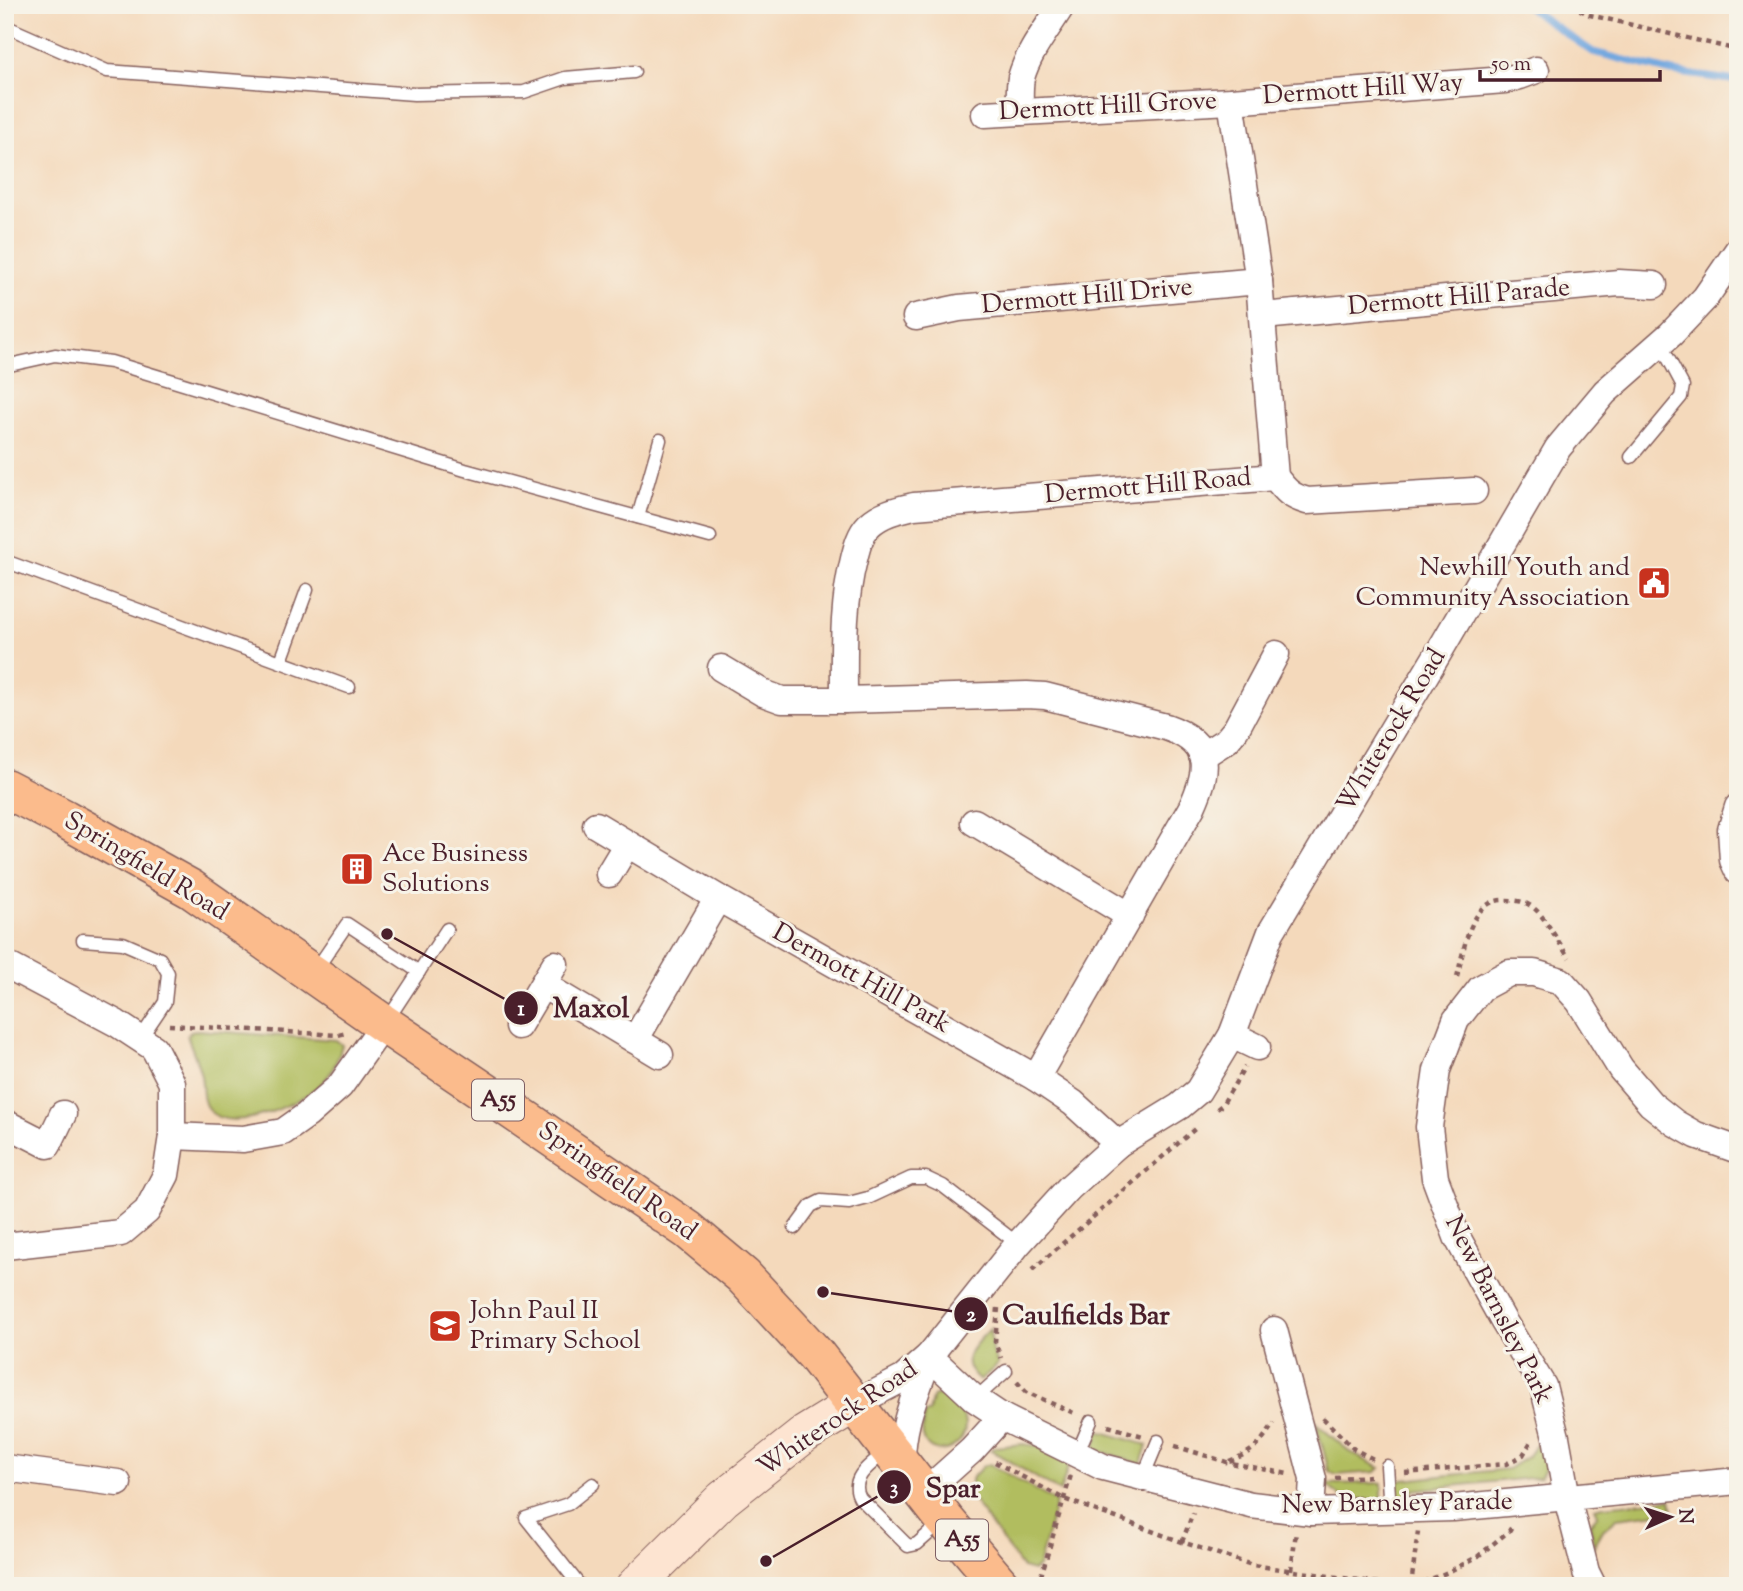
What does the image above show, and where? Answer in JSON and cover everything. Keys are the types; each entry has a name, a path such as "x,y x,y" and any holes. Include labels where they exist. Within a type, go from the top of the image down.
{"highway":[{"name":"Springfield Road","path":"5,788 77,825 191,890 688,1230 743,1276 815,1354 1001,1586"}],"street":[{"path":"1020,112 1019,93 1030,55 1062,5"},
{"name":"Dermott Hill Way","path":"1231,101 1504,80 1536,70"},
{"name":"Dermott Hill Grove","path":"985,114 1231,101"},
{"name":"Dermott Hill Road","path":"844,700 845,609 852,569 862,533 878,517 914,506 1275,477 1259,281 1231,101"},
{"name":"Whiterock Road","path":"635,1586 723,1499 805,1434 904,1378 946,1337 1018,1244 1069,1188 1118,1144 1180,1106 1198,1091 1232,1035 1271,932 1558,448 1605,392 1705,298 1738,250"},
{"name":"Dermott Hill Drive","path":"916,317 959,308 1259,281"},
{"name":"Dermott Hill Parade","path":"1263,316 1619,283 1654,285"},
{"path":"1275,477 1295,498 1307,501 1474,491"},
{"path":"1202,756 1227,740 1236,729 1276,654"},
{"path":"721,668 773,698 782,700 1045,696 1166,727 1192,739 1204,765 1202,783 1192,807 1036,1078"},
{"path":"1738,807 1731,830 1733,860 1738,871"},
{"path":"974,822 1130,916"},
{"name":"Dermott Hill Park","path":"596,825 718,898 1036,1078 1073,1103 1118,1144"},
{"path":"609,874 627,844"},
{"path":"635,1040 718,898"},
{"path":"5,964 116,1023 147,1044 172,1083 172,1136 166,1175 147,1211 121,1233 5,1246"},
{"name":"New Barnsley Park","path":"1593,1586 1586,1572 1567,1498 1556,1437 1542,1386 1457,1237 1435,1178 1429,1127 1437,1070 1456,1020 1481,988 1509,973 1534,973 1561,981 1579,1001 1621,1069 1651,1104 1675,1124 1696,1135 1738,1150"},
{"path":"518,1026 549,975 635,1040 660,1055"},
{"path":"172,1136 243,1139 283,1132 340,1086 384,1024"},
{"path":"1232,1035 1257,1047"},
{"path":"5,1124 48,1145 63,1114"},
{"path":"1274,1330 1313,1479 1311,1512"},
{"path":"929,1356 904,1427 902,1446 915,1482 972,1450 1002,1418"},
{"name":"New Barnsley Parade","path":"929,1356 975,1399 1002,1418 1103,1467 1251,1505 1311,1512 1453,1508 1738,1482"},
{"path":"5,1468 118,1483"}],"lane":[{"path":"5,26 107,71 135,74 414,94 524,92 565,78 634,72"},
{"path":"1631,457 1681,397 1683,386 1660,343"},
{"path":"5,366 55,355 111,362 465,470 709,537"},
{"path":"638,517 660,440"},
{"path":"5,561 349,687"},
{"path":"281,661 307,590"},
{"path":"313,974 347,924 419,972"},
{"path":"384,1024 447,929"},
{"path":"83,940 123,943 160,958 168,972 165,1002 147,1044"},
{"path":"795,1228 811,1206 821,1201 849,1203 868,1198 911,1178 926,1178 943,1186 1018,1244"},
{"path":"975,1399 1006,1371"},
{"path":"1077,1454 1091,1421"},
{"path":"1143,1478 1158,1441"},
{"path":"866,1469 915,1482 917,1544 908,1546 860,1498 856,1485 866,1469"},
{"path":"1387,1470 1390,1510"},
{"path":"580,1586 526,1518 568,1504 593,1484"}],"path":[{"path":"1571,5 1590,15 1738,51"},
{"path":"147,1044 168,1025 338,1035 384,1024"},
{"path":"1212,1114 1223,1105 1257,1047"},
{"path":"1028,1273 1202,1122"},
{"path":"990,1316 998,1306 995,1342 1006,1371 1026,1392 1091,1421 1226,1461 1313,1479 1387,1470 1506,1464 1523,1455 1550,1413"},
{"path":"1226,1461 1246,1455 1260,1444 1293,1400 1321,1416 1354,1448 1387,1470"},
{"path":"972,1450 1064,1499 1252,1565 1400,1586"},
{"path":"1038,1586 1077,1454"},
{"path":"1417,1539 1413,1586 1476,1557 1509,1531 1523,1502"},
{"path":"1182,1542 1190,1522"},
{"path":"1291,1570 1295,1540"},
{"path":"1350,1586 1351,1579"}],"green space":[{"path":"191,1031 336,1040 342,1045 331,1072 316,1088 286,1106 268,1113 233,1120 219,1117 206,1105 200,1072 187,1036"},
{"path":"990,1329 992,1352 998,1364 980,1381 969,1367 969,1354"},
{"path":"935,1395 941,1395 963,1415 965,1425 956,1444 939,1451 931,1448 925,1441 922,1430 925,1413 929,1413"},
{"path":"1316,1423 1350,1452 1380,1468 1376,1472 1336,1475 1329,1471"},
{"path":"1099,1431 1147,1445 1141,1464 1094,1449"},
{"path":"1540,1439 1543,1439 1547,1466 1540,1477 1413,1490 1412,1498 1395,1500 1394,1481 1508,1469 1527,1457"},
{"path":"1023,1444 1037,1446 1070,1461 1060,1492 991,1450"},
{"path":"990,1464 1056,1502 1038,1567 1033,1571 1022,1568 971,1497 971,1479 983,1466"},
{"path":"1382,1483 1382,1500 1344,1499 1325,1484"},
{"path":"1671,1499 1673,1511 1617,1518 1603,1530 1594,1546 1590,1524 1598,1514 1595,1508"}],"waterway":[{"path":"1524,5 1593,52 1672,72 1738,81"}],"place":[{"name":"Newhill Youth and Community Association","path":"1654,583"},
{"name":"Ace Business Solutions","path":"357,869"},
{"name":"Maxol","path":"387,934"},
{"name":"Caulfields Bar","path":"823,1292"},
{"name":"John Paul II Primary School","path":"445,1326"},
{"name":"Spar","path":"766,1561"}]}
